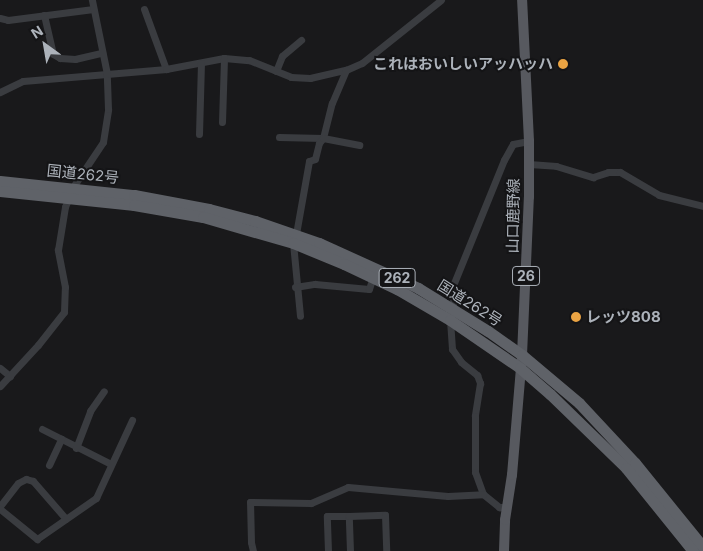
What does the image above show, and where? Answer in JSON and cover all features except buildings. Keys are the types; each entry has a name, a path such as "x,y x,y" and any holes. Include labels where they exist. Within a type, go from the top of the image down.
{"highway":[{"name":"国道262号","path":"0,181 70,192 187,204 256,221 373,277 450,320 520,368 605,445 693,551"},
{"name":"国道262号","path":"0,191 70,192"},
{"name":"国道262号","path":"294,239 375,267 453,308 522,355 572,397 599,423 641,470 703,547"}],"main road":[{"name":"山口鹿野線","path":"504,551 522,355 529,164 522,0"}],"street":[{"path":"0,386 64,312 65,287 58,250 70,192 103,142 108,109 107,74 92,0"},
{"path":"0,92 23,81 166,69 224,58 249,60 302,79 346,70 370,57 441,0"},
{"path":"144,9 166,69"},
{"path":"0,18 8,20 93,10"},
{"path":"44,15 53,54 60,58 75,59 102,53"},
{"path":"276,71 282,56 301,40"},
{"path":"222,122 224,58"},
{"path":"199,134 201,63"},
{"path":"300,316 301,311 295,287 294,239 309,161 315,159 323,138 332,103 346,70"},
{"path":"280,137 323,138 359,145"},
{"path":"453,308 454,283 504,160 513,144 529,141"},
{"path":"529,164 556,166 593,177 608,172 620,172 659,195 703,206"},
{"path":"295,287 315,284 369,289 373,277"},
{"path":"450,320 452,349 460,362 477,375 480,383 475,416 475,472 482,494 499,507 507,507"},
{"path":"0,368 10,376"},
{"path":"76,448 90,411 104,390"},
{"path":"66,519 34,481 26,479 18,482 0,507 38,539 96,498 132,420"},
{"path":"42,429 76,448 111,464"},
{"path":"49,465 61,439"},
{"path":"253,551 250,502 311,503 348,487 448,496 482,494"},
{"path":"328,551 327,516 385,515 386,551"},
{"path":"349,516 350,551"}],"place":[{"name":"これはおいしいアッハッハ","path":"563,64"},
{"name":"レッツ808","path":"576,317"}]}
